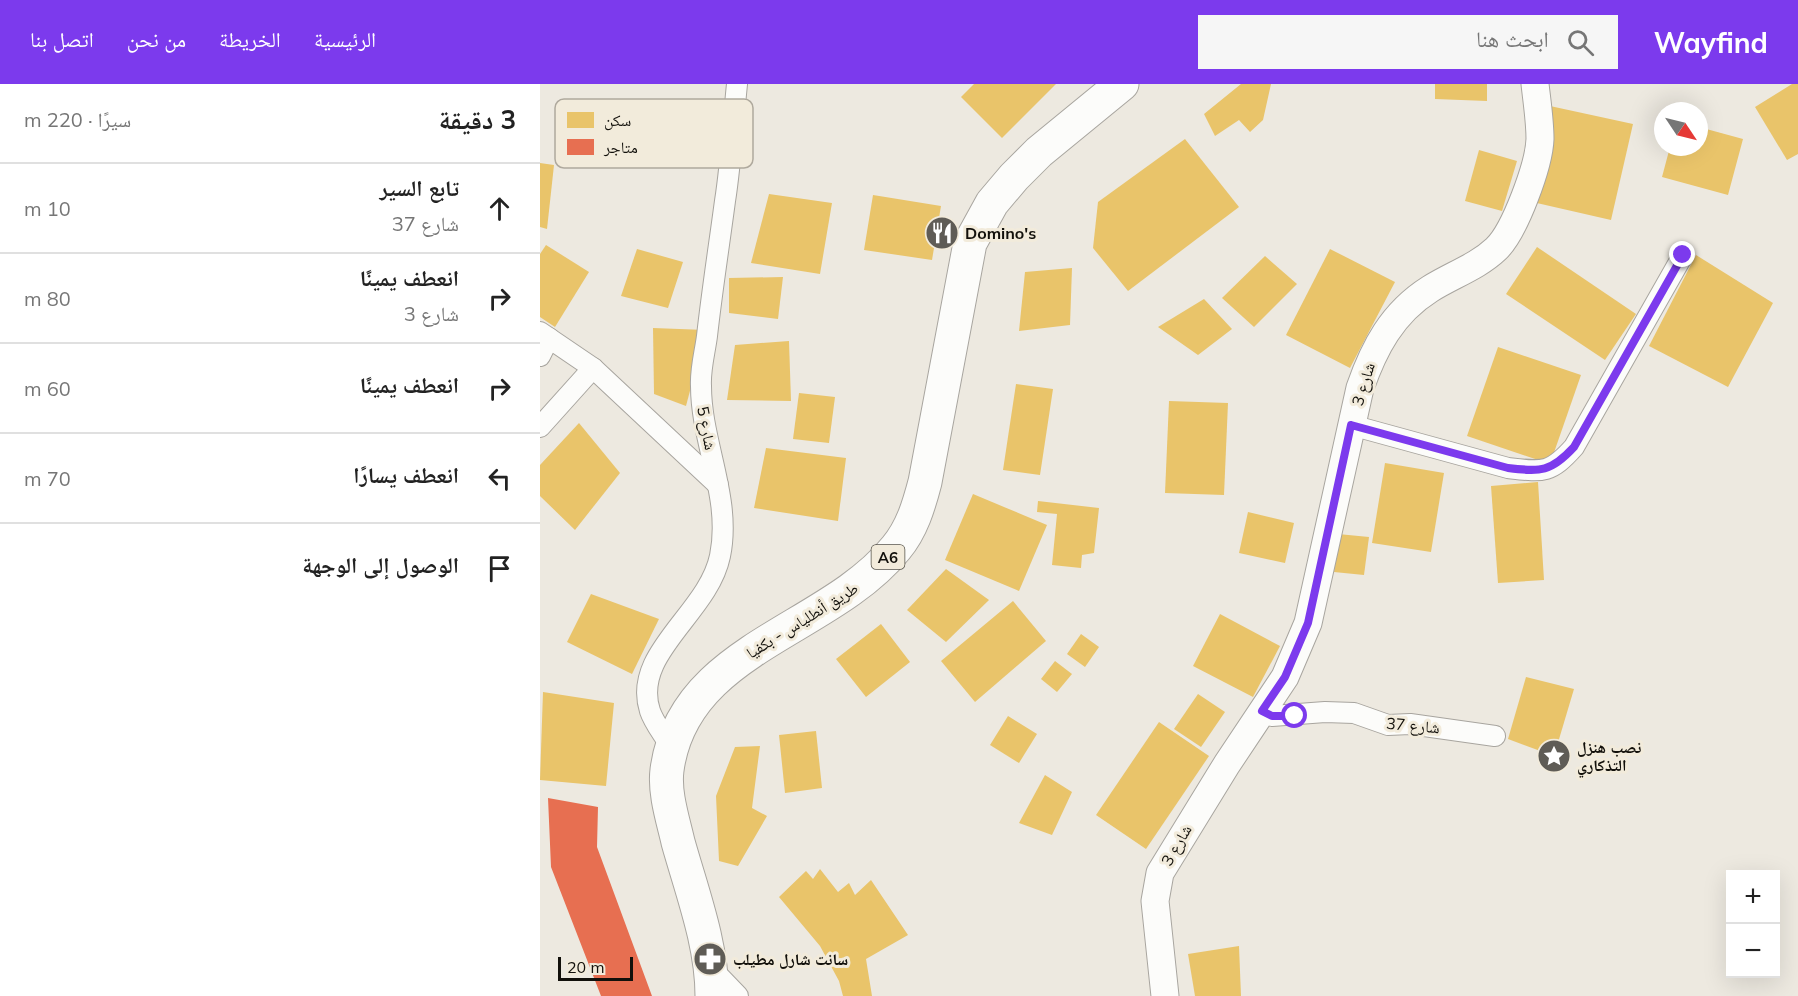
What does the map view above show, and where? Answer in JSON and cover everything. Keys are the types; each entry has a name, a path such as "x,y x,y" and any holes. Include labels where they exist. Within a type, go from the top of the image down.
{"highway":[{"name":"طريق أنطلياس - بكفيا","path":"712,982 672,817 666,774 670,746 686,713 710,683 750,651 864,581 897,547 915,516 926,482 970,243 992,203 1022,169 1039,152 1122,84"}],"street":[{"name":"شارع 5","path":"736,99 737,84"},
{"name":"شارع 3","path":"1165,996 1155,901 1160,873 1285,677 1308,623 1351,425 1360,388 1372,355 1401,312 1430,289 1475,266 1497,248 1510,232 1527,189 1540,140 1535,84"},
{"name":"شارع 5","path":"670,746 650,712 646,688 648,673 662,648 704,595 715,573 722,539 718,484 702,408 700,384 729,168"},
{"path":"1351,425 1508,468 1534,471 1553,468 1574,447 1683,255"},
{"path":"540,356 545,335 593,368 718,484"},
{"path":"540,427 593,368"},
{"name":"شارع 37","path":"1262,711 1272,716 1325,712 1354,713 1388,725 1410,724 1463,729 1495,736"},
{"path":"712,982 738,996"}],"building: سكن":[{"path":"974,84 1056,84 1002,138 961,97"},
{"path":"1241,84 1271,84 1263,120 1250,132 1239,120 1215,136 1204,114"},
{"path":"1435,84 1487,84 1487,101 1435,99"},
{"path":"1792,84 1798,84 1798,154 1787,160 1755,107"},
{"path":"1550,106 1633,124 1611,220 1528,201"},
{"path":"1708,129 1743,139 1728,195 1662,177 1668,156 1708,156"},
{"path":"1185,139 1239,207 1128,291 1093,248 1098,202"},
{"path":"1479,150 1517,161 1502,211 1465,201"},
{"path":"540,163 554,165 547,229 540,227"},
{"path":"769,194 832,203 820,274 751,263"},
{"path":"873,195 941,206 932,260 864,250"},
{"path":"546,245 589,272 555,327 540,317 540,254"},
{"path":"1537,247 1636,314 1605,360 1506,294"},
{"path":"637,249 683,262 668,308 621,296"},
{"path":"1330,249 1395,282 1350,368 1286,335"},
{"path":"1696,255 1773,303 1728,387 1649,346"},
{"path":"1265,256 1297,284 1254,327 1222,298"},
{"path":"1072,268 1070,325 1019,331 1025,272"},
{"path":"783,277 778,319 729,313 729,278"},
{"path":"1204,299 1232,329 1198,355 1158,327"},
{"path":"653,328 706,330 686,406 654,394"},
{"path":"789,341 791,401 727,400 735,345"},
{"path":"1498,347 1581,375 1550,464 1467,436"},
{"path":"1016,384 1053,389 1040,475 1003,470"},
{"path":"799,393 835,397 829,443 793,439"},
{"path":"1169,401 1228,403 1224,495 1165,493"},
{"path":"579,423 620,473 575,530 540,496 540,465"},
{"path":"766,448 846,458 838,521 754,508"},
{"path":"1385,463 1444,473 1431,552 1372,543"},
{"path":"1538,482 1544,580 1498,583 1491,486"},
{"path":"973,494 1047,525 1019,591 945,560"},
{"path":"1038,501 1099,508 1094,553 1082,555 1081,568 1052,565 1057,514 1037,512"},
{"path":"1248,512 1294,523 1285,563 1239,553"},
{"path":"1338,534 1369,537 1364,575 1334,572"},
{"path":"946,569 989,600 946,642 907,610"},
{"path":"591,594 659,619 632,674 567,642"},
{"path":"1013,601 1046,641 975,702 941,661"},
{"path":"1220,614 1280,646 1253,697 1193,666"},
{"path":"881,624 910,662 866,697 836,659"},
{"path":"1081,634 1099,647 1085,667 1067,654"},
{"path":"1055,661 1072,674 1057,692 1041,679"},
{"path":"1526,677 1574,689 1554,756 1508,739"},
{"path":"543,692 614,703 606,786 540,780"},
{"path":"1198,694 1225,712 1201,747 1174,729"},
{"path":"1008,716 1037,734 1019,763 990,745"},
{"path":"1159,722 1209,756 1146,849 1096,815"},
{"path":"816,731 822,788 785,793 779,735"},
{"path":"760,746 752,808 767,816 738,866 719,861 716,796 735,747"},
{"path":"1045,775 1072,792 1052,835 1019,823"},
{"path":"820,869 838,892 849,883 855,895 871,880 908,935 866,959 872,996 843,996 839,981 820,946 779,897 806,871 813,879"},
{"path":"1239,946 1241,996 1195,996 1188,954"}],"building: متاجر":[{"path":"548,798 598,807 597,847 652,996 601,996 551,867"}],"place":[{"name":"Domino's","path":"942,233"},
{"name":"نصب هنزل التذكاري","path":"1554,756"},
{"name":"سانت شارل مطيلب","path":"710,959"}],"route":[{"path":"1295,716 1272,716 1262,711 1285,677 1308,623 1351,425 1508,468 1534,471 1553,468 1574,447 1683,255"}]}
